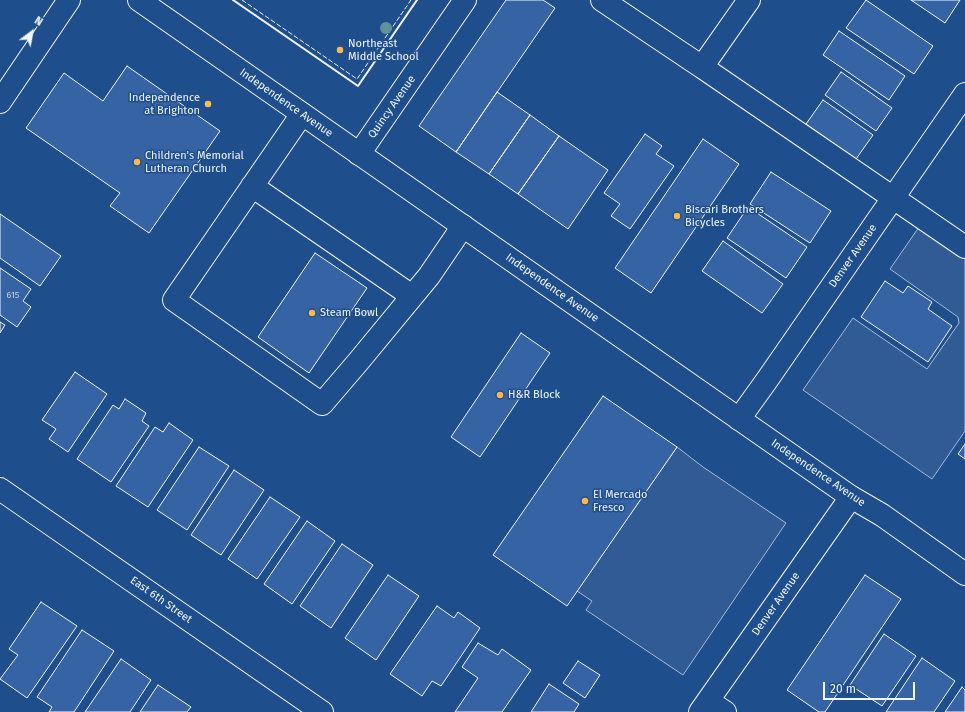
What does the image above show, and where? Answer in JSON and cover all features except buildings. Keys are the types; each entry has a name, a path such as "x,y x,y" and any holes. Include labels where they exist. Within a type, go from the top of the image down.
{"street":[{"path":"0,102 69,0"},
{"name":"Independence Avenue","path":"139,0 851,497 882,515 965,574"},
{"name":"Quincy Avenue","path":"359,154 465,0"},
{"path":"602,0 965,247"},
{"path":"702,67 749,0"},
{"name":"Denver Avenue","path":"739,419 768,380 965,94"},
{"path":"302,114 174,300 322,404 429,276 463,226"},
{"path":"252,186 412,296"},
{"name":"East 6th Street","path":"0,489 322,712"},
{"name":"Denver Avenue","path":"711,708 851,497"}],"shaded area":[{"path":"919,227 965,259 965,431 932,479 803,390 853,318 927,369 959,323 958,317 890,269"},
{"path":"677,447 703,467 786,523 683,675 586,610 592,601 577,591"}],"fence":[{"path":"242,0 357,79 411,0"}],"wall":[{"path":"233,0 358,86 417,0"}],"place":[{"name":"Northeast Middle School","path":"340,50"},
{"name":"Independence at Brighton","path":"208,104"},
{"name":"Children's Memorial Lutheran Church","path":"137,162"},
{"name":"Biscari Brothers Bicycles","path":"677,216"},
{"name":"Steam Bowl","path":"312,313"},
{"name":"H&R Block","path":"500,395"},
{"name":"El Mercado Fresco","path":"585,501"}]}
